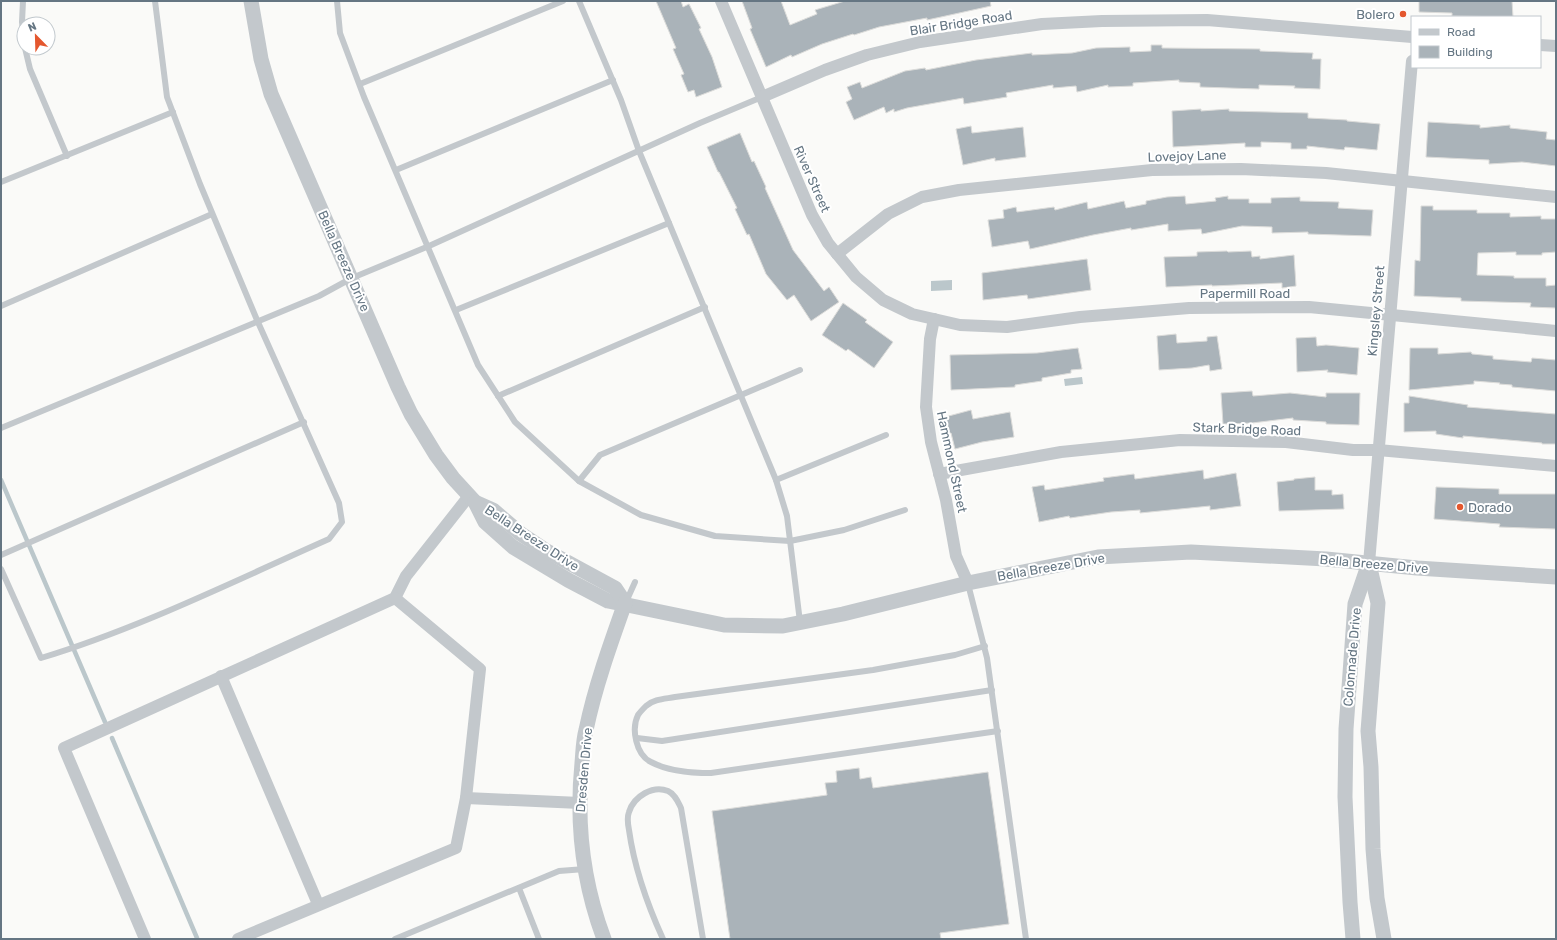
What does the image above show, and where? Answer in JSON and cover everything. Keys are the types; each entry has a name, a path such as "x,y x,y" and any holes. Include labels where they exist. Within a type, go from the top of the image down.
{"street":[{"name":"Bella Breeze Drive","path":"251,1 257,41 270,88 411,414 436,455 453,478 472,499 493,510 521,534 545,550 615,588 625,603 663,613 724,625 782,626 843,614 968,583 1098,557 1191,552 1318,559 1556,577"},
{"name":"River Street","path":"721,1 812,215 828,243 856,277 883,300 912,314 934,319"},
{"name":"Blair Bridge Road","path":"762,97 825,70 867,55 920,42 1042,24 1110,21 1207,20 1411,37"},
{"path":"1541,46 1556,46"},
{"name":"Kingsley Street","path":"1368,563 1411,68"},
{"name":"Lovejoy Lane","path":"838,254 888,214 922,197 959,190 1159,170 1241,169 1326,173 1556,197"},
{"name":"Papermill Road","path":"934,319 960,325 1007,327 1080,317 1189,308 1309,307 1556,331"},
{"name":"Hammond Street","path":"934,319 930,339 926,407 931,442 946,500 956,556 968,583"},
{"name":"Stark Bridge Road","path":"940,474 1061,452 1180,440 1286,442 1353,450 1378,450 1556,466"},
{"path":"145,939 64,748 395,598 406,576 472,499"},
{"name":"Colonnade Drive","path":"1354,939 1350,902 1345,797 1346,729 1355,604 1368,563"},
{"name":"Colonnade Drive","path":"1368,563 1378,603 1368,731 1371,767 1373,849 1384,939"},
{"path":"238,939 318,904 456,848 466,798 480,669 395,598"},
{"name":"Dresden Drive","path":"604,939 592,901 585,869 579,814 585,732 595,689 625,603"},
{"path":"222,676 318,904"},
{"path":"466,798 580,803"}],"lane":[{"path":"22,16 23,1"},
{"path":"1,569 41,658 85,644 179,606 329,539 342,522 339,503 257,320 212,214 167,97 154,1"},
{"path":"337,1 340,33 478,365 515,422 580,480 640,515 715,536 790,541 844,530 905,510"},
{"path":"360,84 563,1"},
{"path":"579,1 613,80 639,151 776,480 787,516 801,623"},
{"path":"27,56 30,69 67,156"},
{"path":"396,170 613,80"},
{"path":"1,428 257,320 319,296 352,278 429,246 762,97"},
{"path":"1,182 173,112"},
{"path":"1,306 212,214"},
{"path":"456,310 669,222"},
{"path":"498,396 705,307"},
{"path":"580,480 600,455 800,370"},
{"path":"1,555 304,422"},
{"path":"776,480 886,436"},
{"path":"625,603 635,582"},
{"path":"968,583 985,646 1026,939"},
{"path":"985,646 955,655 873,670 675,696 653,701 646,706 638,716 635,730 638,747 642,755 650,762 680,771 711,773 998,731"},
{"path":"637,738 662,741 992,690"},
{"path":"662,939 651,911 636,862 628,819 630,808 637,799 652,790 669,791 676,797 681,808 703,939"},
{"path":"395,939 559,871 585,869"},
{"path":"519,888 539,939"},
{"path":"414,932 417,939"}],"shaded area":[{"path":"952,280 952,290 931,291 931,281"},
{"path":"1082,377 1083,384 1065,386 1064,379"}],"building":[{"path":"656,1 681,1 683,7 689,4 701,28 699,29 712,57 722,87 696,97 694,90 688,92 681,75 684,74 673,49 676,48"},
{"path":"742,1 781,1 790,25 817,14 815,10 845,1 990,1 991,6 927,20 927,18 879,27 854,35 853,34 822,44 792,57 791,55 766,67 750,29 752,28"},
{"path":"1419,1 1512,1 1513,16 1452,16 1452,13 1419,12"},
{"path":"1151,45 1162,45 1162,48 1260,49 1260,51 1313,53 1312,59 1321,59 1320,89 1294,88 1295,86 1259,85 1259,89 1200,87 1200,83 1179,82 1179,80 1133,83 1133,86 1108,87 1108,85 1077,92 1076,86 1053,88 1053,85 1006,93 1007,97 964,104 963,98 907,108 894,112 894,109 886,113 884,107 854,120 846,102 852,99 847,87 860,82 862,88 905,71 925,68 926,70 976,60 1032,53 1032,55 1072,53 1096,48 1130,47 1130,52 1151,51"},
{"path":"1201,109 1201,111 1229,109 1229,111 1308,113 1308,118 1347,120 1380,124 1377,150 1345,147 1344,150 1307,146 1307,149 1291,149 1291,143 1261,142 1261,147 1245,147 1245,143 1173,147 1172,111"},
{"path":"1428,122 1480,125 1480,128 1510,125 1510,128 1547,132 1546,139 1556,140 1556,166 1522,162 1489,164 1489,160 1426,157"},
{"path":"971,126 972,133 1023,127 1026,157 995,161 995,158 963,165 956,129"},
{"path":"740,133 752,162 754,161 766,187 765,188 793,250 824,291 829,287 839,302 811,321 794,295 787,300 766,274 749,234 747,235 735,209 737,208 707,147"},
{"path":"1185,196 1186,204 1216,201 1215,198 1228,196 1228,199 1249,199 1249,203 1271,203 1271,198 1300,197 1300,201 1339,202 1338,208 1373,210 1371,236 1308,234 1308,232 1272,233 1272,227 1242,226 1202,234 1201,229 1168,231 1168,224 1131,230 1131,228 1030,249 1028,241 992,247 988,220 1004,218 1003,210 1016,207 1017,212 1054,207 1055,210 1087,202 1088,209 1124,201 1126,208 1146,204 1146,201 1167,197"},
{"path":"1421,206 1433,206 1433,210 1477,210 1477,213 1510,213 1510,217 1541,216 1541,219 1556,219 1556,252 1542,253 1542,255 1516,255 1516,252 1478,253 1477,275 1514,276 1514,278 1546,278 1546,286 1556,285 1556,308 1530,307 1531,303 1461,301 1461,298 1414,296 1415,260 1420,261"},
{"path":"1251,251 1252,257 1260,256 1260,259 1294,255 1296,286 1282,288 1282,283 1166,287 1164,257 1197,256 1197,252"},
{"path":"1087,259 1091,290 1028,299 1027,295 983,300 982,273"},
{"path":"843,303 867,320 865,322 893,342 874,368 848,349 846,351 822,335"},
{"path":"1176,334 1177,343 1207,341 1207,337 1217,336 1222,369 1210,371 1209,365 1192,368 1159,370 1157,336"},
{"path":"1316,337 1317,346 1326,345 1359,348 1357,375 1327,372 1328,370 1297,372 1296,338"},
{"path":"1078,348 1082,369 1071,370 1071,373 1042,378 1042,381 1015,385 1015,387 951,390 950,355 1037,353"},
{"path":"1410,348 1438,348 1438,354 1471,352 1472,354 1493,356 1493,359 1531,362 1532,358 1556,360 1556,391 1512,387 1512,385 1499,384 1500,383 1474,381 1474,384 1409,390"},
{"path":"1252,391 1253,396 1290,393 1326,397 1326,393 1360,393 1359,425 1326,424 1326,422 1293,420 1293,418 1252,423 1223,424 1221,393"},
{"path":"1409,396 1468,405 1467,407 1556,414 1556,444 1463,436 1463,438 1436,434 1436,431 1404,432 1404,403 1409,403"},
{"path":"971,410 973,419 1010,412 1014,437 982,442 955,449 951,433 948,433 945,417"},
{"path":"1203,470 1204,479 1236,473 1241,506 1210,510 1210,506 1140,513 1140,510 1111,512 1070,518 1069,516 1039,522 1032,487 1044,485 1045,490 1104,481 1103,478 1134,474 1135,479"},
{"path":"1315,477 1315,490 1332,490 1332,495 1343,494 1344,509 1279,511 1277,482"},
{"path":"1436,487 1499,489 1499,494 1556,494 1556,529 1499,527 1500,524 1434,519"},
{"path":"859,768 860,779 871,777 873,788 988,772 1009,924 940,933 941,939 730,939 712,811 827,795 825,783 837,782 836,771"}],"waterway":[{"path":"1,480 105,722"},
{"path":"112,738 197,938"}],"place":[{"name":"Bolero","path":"1403,14"},
{"name":"Dorado","path":"1460,507"}]}
